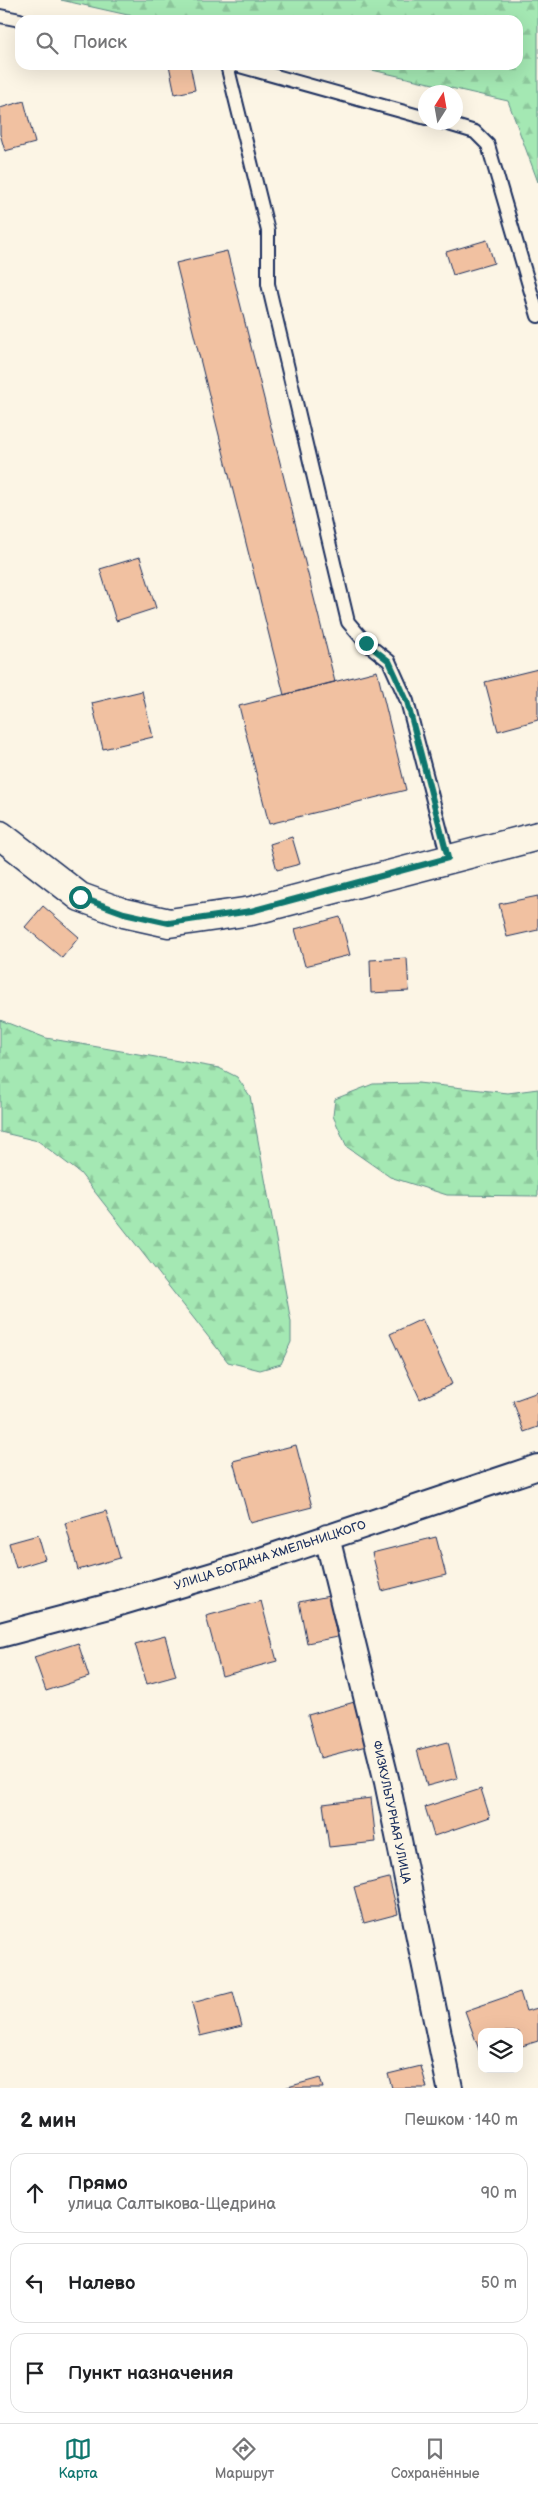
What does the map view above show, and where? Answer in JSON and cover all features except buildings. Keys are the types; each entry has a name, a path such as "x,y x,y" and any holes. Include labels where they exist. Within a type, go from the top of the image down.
{"street":[{"path":"0,835 80,897 124,913 169,923 251,911 538,836"},
{"name":"УЛИЦА БОГДАНА ХМЕЛЬНИЦКОГО","path":"0,1635 106,1607 230,1570 538,1467"},
{"name":"ФИЗКУЛЬТУРНАЯ УЛИЦА","path":"327,1536 387,1782 450,2088"}],"lane":[{"path":"0,16 15,19"},
{"path":"228,70 268,231 268,284 348,622 366,643 389,661 407,701 448,858"},
{"path":"254,70 418,116"},
{"path":"463,128 475,132 488,145 538,316"}],"green space":[{"path":"61,0 538,0 538,182 508,101 463,91 463,85 438,85 372,70 523,70 523,15 128,15"},
{"path":"0,1020 46,1038 219,1068 237,1077 250,1096 291,1322 291,1342 281,1364 260,1370 228,1362 80,1173 38,1141 0,1132"},
{"path":"418,1083 508,1093 538,1089 538,1196 447,1195 390,1177 347,1147 333,1116 335,1099 373,1084"}],"route":[{"path":"80,897 124,913 169,923 251,911 448,858 407,701 389,661 366,643"}]}
